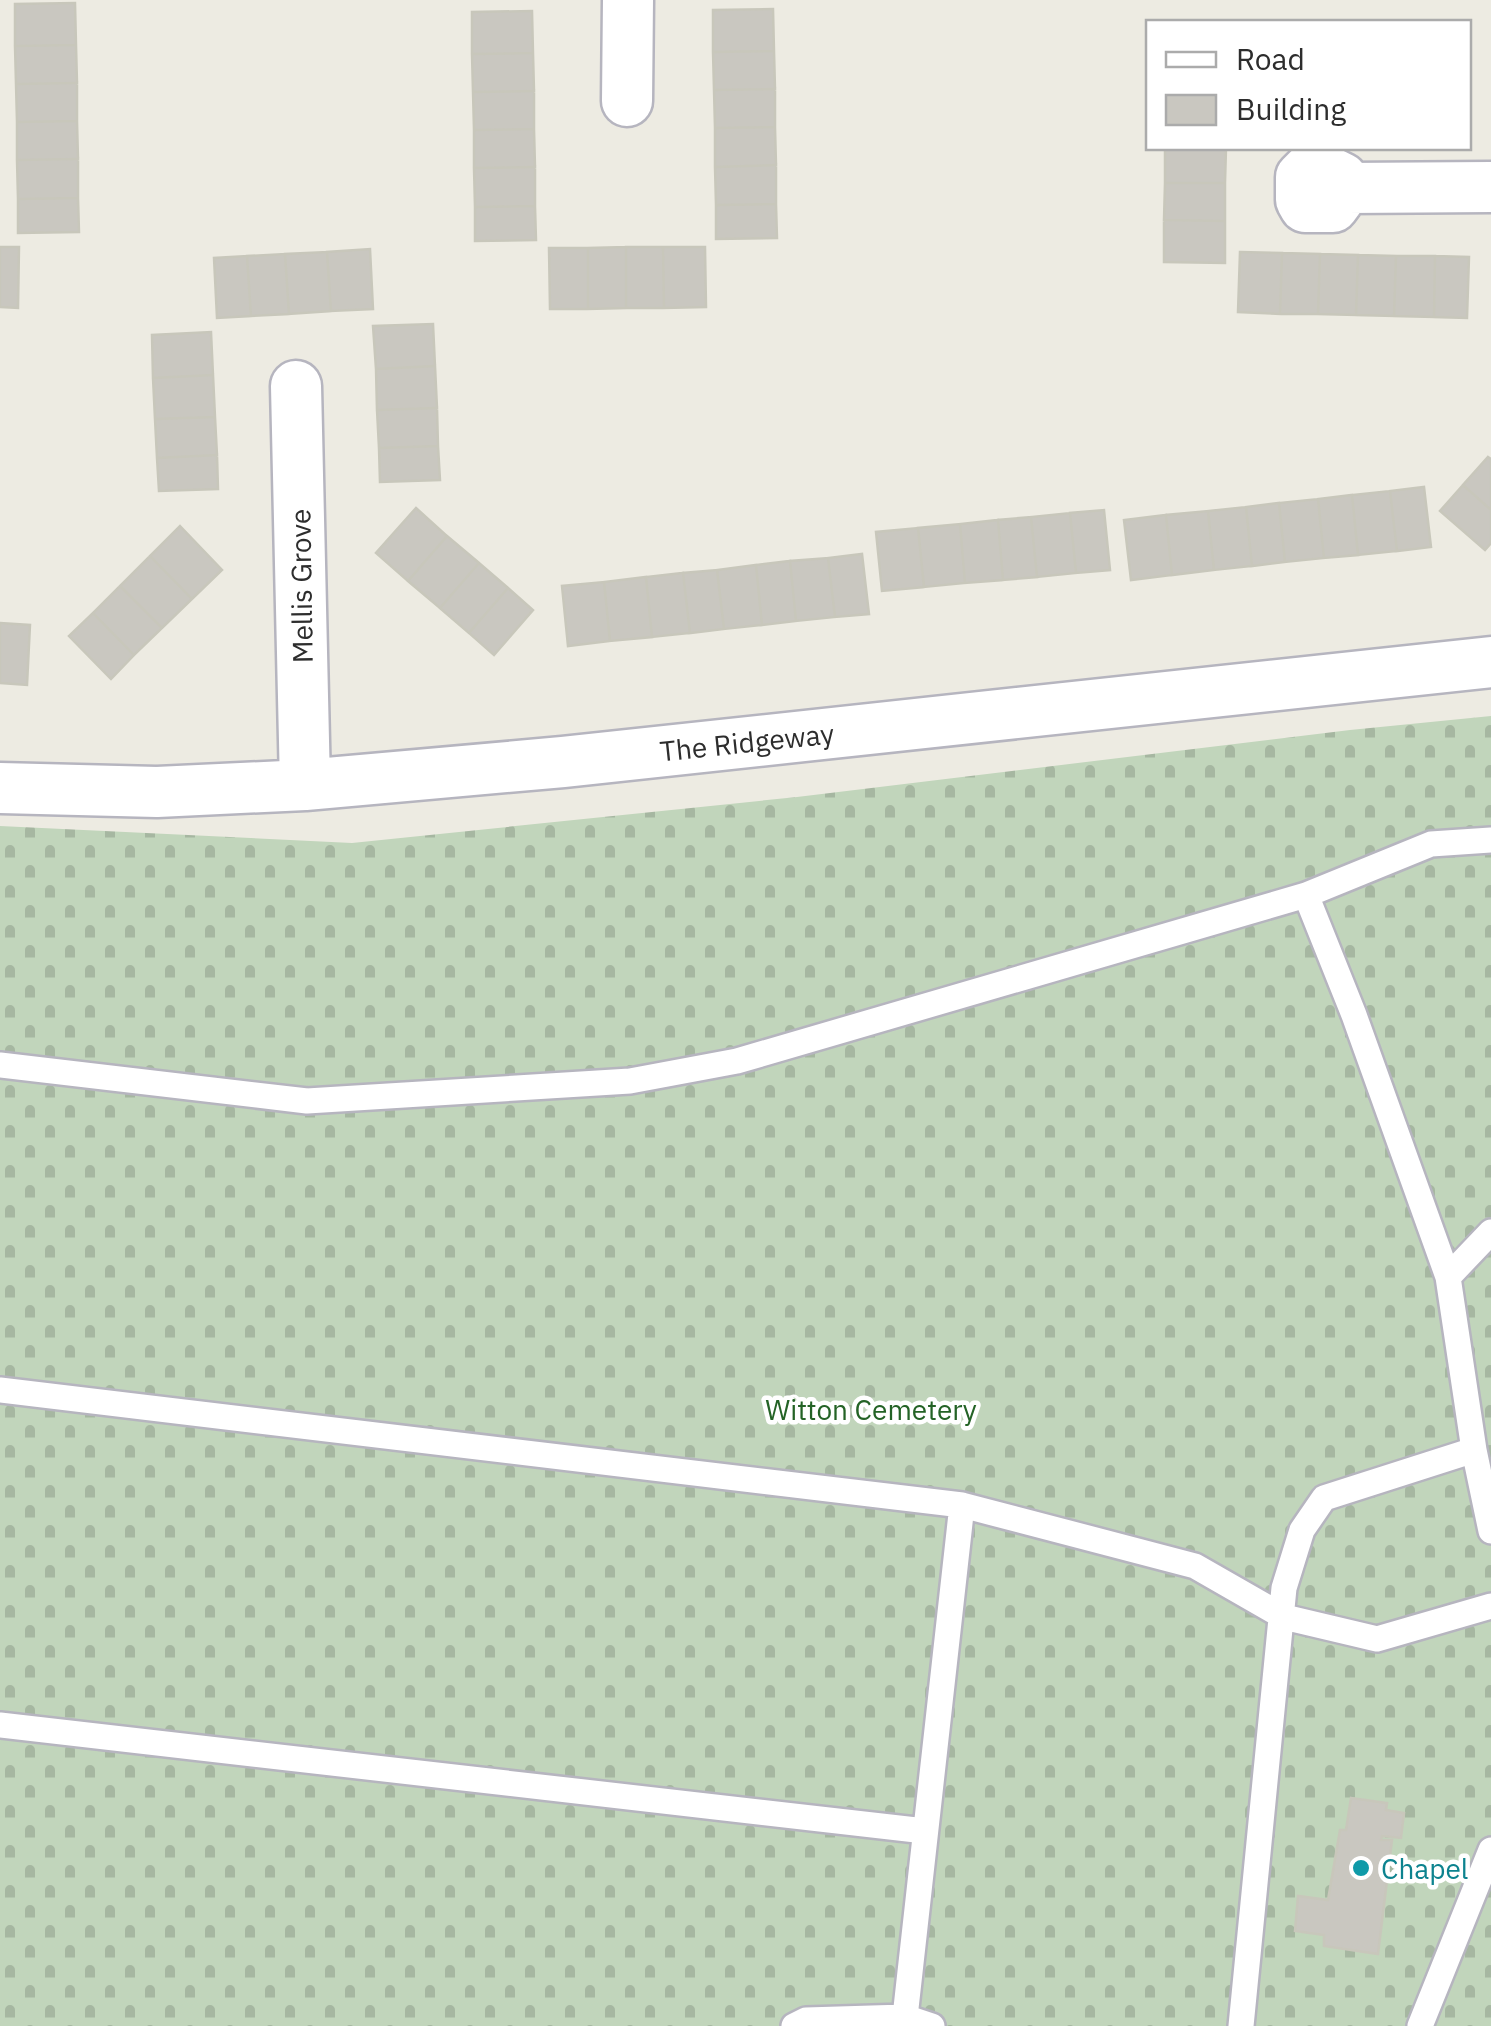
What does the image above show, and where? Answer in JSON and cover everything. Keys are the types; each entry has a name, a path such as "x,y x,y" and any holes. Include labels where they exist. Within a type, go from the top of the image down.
{"street":[{"path":"627,101 628,0"},
{"path":"1347,188 1491,187"},
{"name":"Mellis Grove","path":"296,386 305,785"},
{"name":"The Ridgeway","path":"0,788 157,792 305,785 563,762 1491,662"}],"lane":[{"path":"0,1066 306,1102 630,1081 737,1061 1306,895 1431,844 1491,840"},
{"path":"1306,895 1354,1015 1448,1277 1474,1450 1491,1531"},
{"path":"1448,1277 1491,1232"},
{"path":"0,1390 962,1505 1196,1566 1284,1617 1376,1639 1491,1606"},
{"path":"1241,2026 1284,1588 1302,1530 1324,1498 1474,1450"},
{"path":"905,2017 962,1505"},
{"path":"0,1725 925,1831"},
{"path":"1420,2026 1491,1850"},
{"path":"794,2026 806,2020 905,2017 932,2026"}],"green space":[{"name":"Witton Cemetery","path":"1491,716 1491,2026 0,2026 0,826 352,843 797,797"}],"building":[{"path":"75,3 76,45 15,46 15,4"},
{"path":"773,9 774,51 713,52 713,10"},
{"path":"532,11 533,53 472,54 472,12"},
{"path":"76,45 77,83 16,84 15,46"},
{"path":"774,51 775,89 714,90 713,52"},
{"path":"533,53 534,91 473,92 472,54"},
{"path":"77,83 77,121 17,122 16,84"},
{"path":"775,89 775,127 715,128 714,90"},
{"path":"534,91 534,129 474,130 473,92"},
{"path":"77,121 78,159 17,160 17,122"},
{"path":"775,127 776,165 715,167 715,128"},
{"path":"534,129 535,167 474,168 474,130"},
{"path":"1165,150 1226,150 1225,183 1165,183"},
{"path":"78,159 78,198 18,199 17,160"},
{"path":"776,165 776,204 716,205 715,167"},
{"path":"535,167 535,206 475,207 474,168"},
{"path":"1165,183 1225,183 1225,221 1164,220"},
{"path":"78,198 79,232 18,233 18,199"},
{"path":"776,204 777,238 716,239 716,205"},
{"path":"535,206 536,240 475,241 475,207"},
{"path":"1164,220 1225,221 1225,263 1164,262"},
{"path":"0,247 19,247 18,308 0,307"},
{"path":"626,247 626,308 588,309 588,248"},
{"path":"626,247 663,247 664,308 626,308"},
{"path":"663,247 705,247 706,307 664,308"},
{"path":"549,248 588,248 588,309 550,309"},
{"path":"370,249 373,309 331,311 327,252"},
{"path":"327,252 331,311 289,314 285,254"},
{"path":"1240,252 1282,253 1280,314 1238,312"},
{"path":"1282,253 1320,254 1318,314 1280,314"},
{"path":"285,254 289,314 251,316 247,256"},
{"path":"1320,254 1358,255 1356,315 1318,314"},
{"path":"1358,255 1396,256 1394,316 1356,315"},
{"path":"247,256 251,316 217,318 214,258"},
{"path":"1396,256 1435,256 1434,317 1394,316"},
{"path":"1435,256 1469,257 1467,318 1434,317"},
{"path":"433,324 435,366 376,369 373,326"},
{"path":"211,332 213,375 153,378 152,335"},
{"path":"435,366 437,408 377,410 376,369"},
{"path":"213,375 215,417 155,419 153,378"},
{"path":"437,408 438,446 379,448 377,410"},
{"path":"215,417 217,455 157,458 155,419"},
{"path":"438,446 440,480 380,482 379,448"},
{"path":"217,455 218,489 159,491 157,458"},
{"path":"1488,457 1491,459 1491,510 1463,485"},
{"path":"1463,485 1491,510 1491,543 1485,550 1440,511"},
{"path":"1424,487 1431,547 1397,551 1390,491"},
{"path":"1390,491 1397,551 1358,555 1352,495"},
{"path":"1352,495 1358,555 1324,558 1318,499"},
{"path":"1318,499 1324,558 1285,562 1279,503"},
{"path":"1279,503 1285,562 1252,566 1246,507"},
{"path":"1246,507 1252,566 1214,570 1208,511"},
{"path":"416,508 447,536 408,581 376,553"},
{"path":"1104,510 1110,570 1076,573 1070,513"},
{"path":"1208,511 1214,570 1172,575 1166,515"},
{"path":"1070,513 1076,573 1037,577 1031,517"},
{"path":"1166,515 1172,575 1131,580 1124,520"},
{"path":"1031,517 1037,577 1003,580 998,520"},
{"path":"998,520 1003,580 965,583 960,524"},
{"path":"960,524 965,583 924,587 918,528"},
{"path":"180,526 222,570 192,599 150,556"},
{"path":"918,528 924,587 882,591 876,532"},
{"path":"447,536 479,563 440,608 408,581"},
{"path":"862,554 869,614 835,617 828,558"},
{"path":"150,556 192,599 162,628 120,586"},
{"path":"828,558 835,617 796,621 790,561"},
{"path":"790,561 796,621 762,625 756,565"},
{"path":"479,563 508,588 469,633 440,608"},
{"path":"756,565 762,625 724,629 717,570"},
{"path":"717,570 724,629 690,633 683,573"},
{"path":"683,573 690,633 652,637 646,577"},
{"path":"646,577 652,637 610,641 604,582"},
{"path":"604,582 610,641 568,646 562,586"},
{"path":"120,586 162,628 134,655 93,613"},
{"path":"508,588 533,610 494,655 469,633"},
{"path":"93,613 134,655 111,679 69,636"},
{"path":"0,623 30,625 27,685 0,683"},
{"name":"Chapel","path":"1351,1798 1387,1803 1386,1810 1404,1813 1401,1838 1382,1836 1381,1840 1392,1840 1378,1954 1324,1946 1324,1935 1295,1931 1298,1896 1328,1900 1340,1830 1346,1830"}],"place":[{"name":"Chapel","path":"1361,1868"}]}
